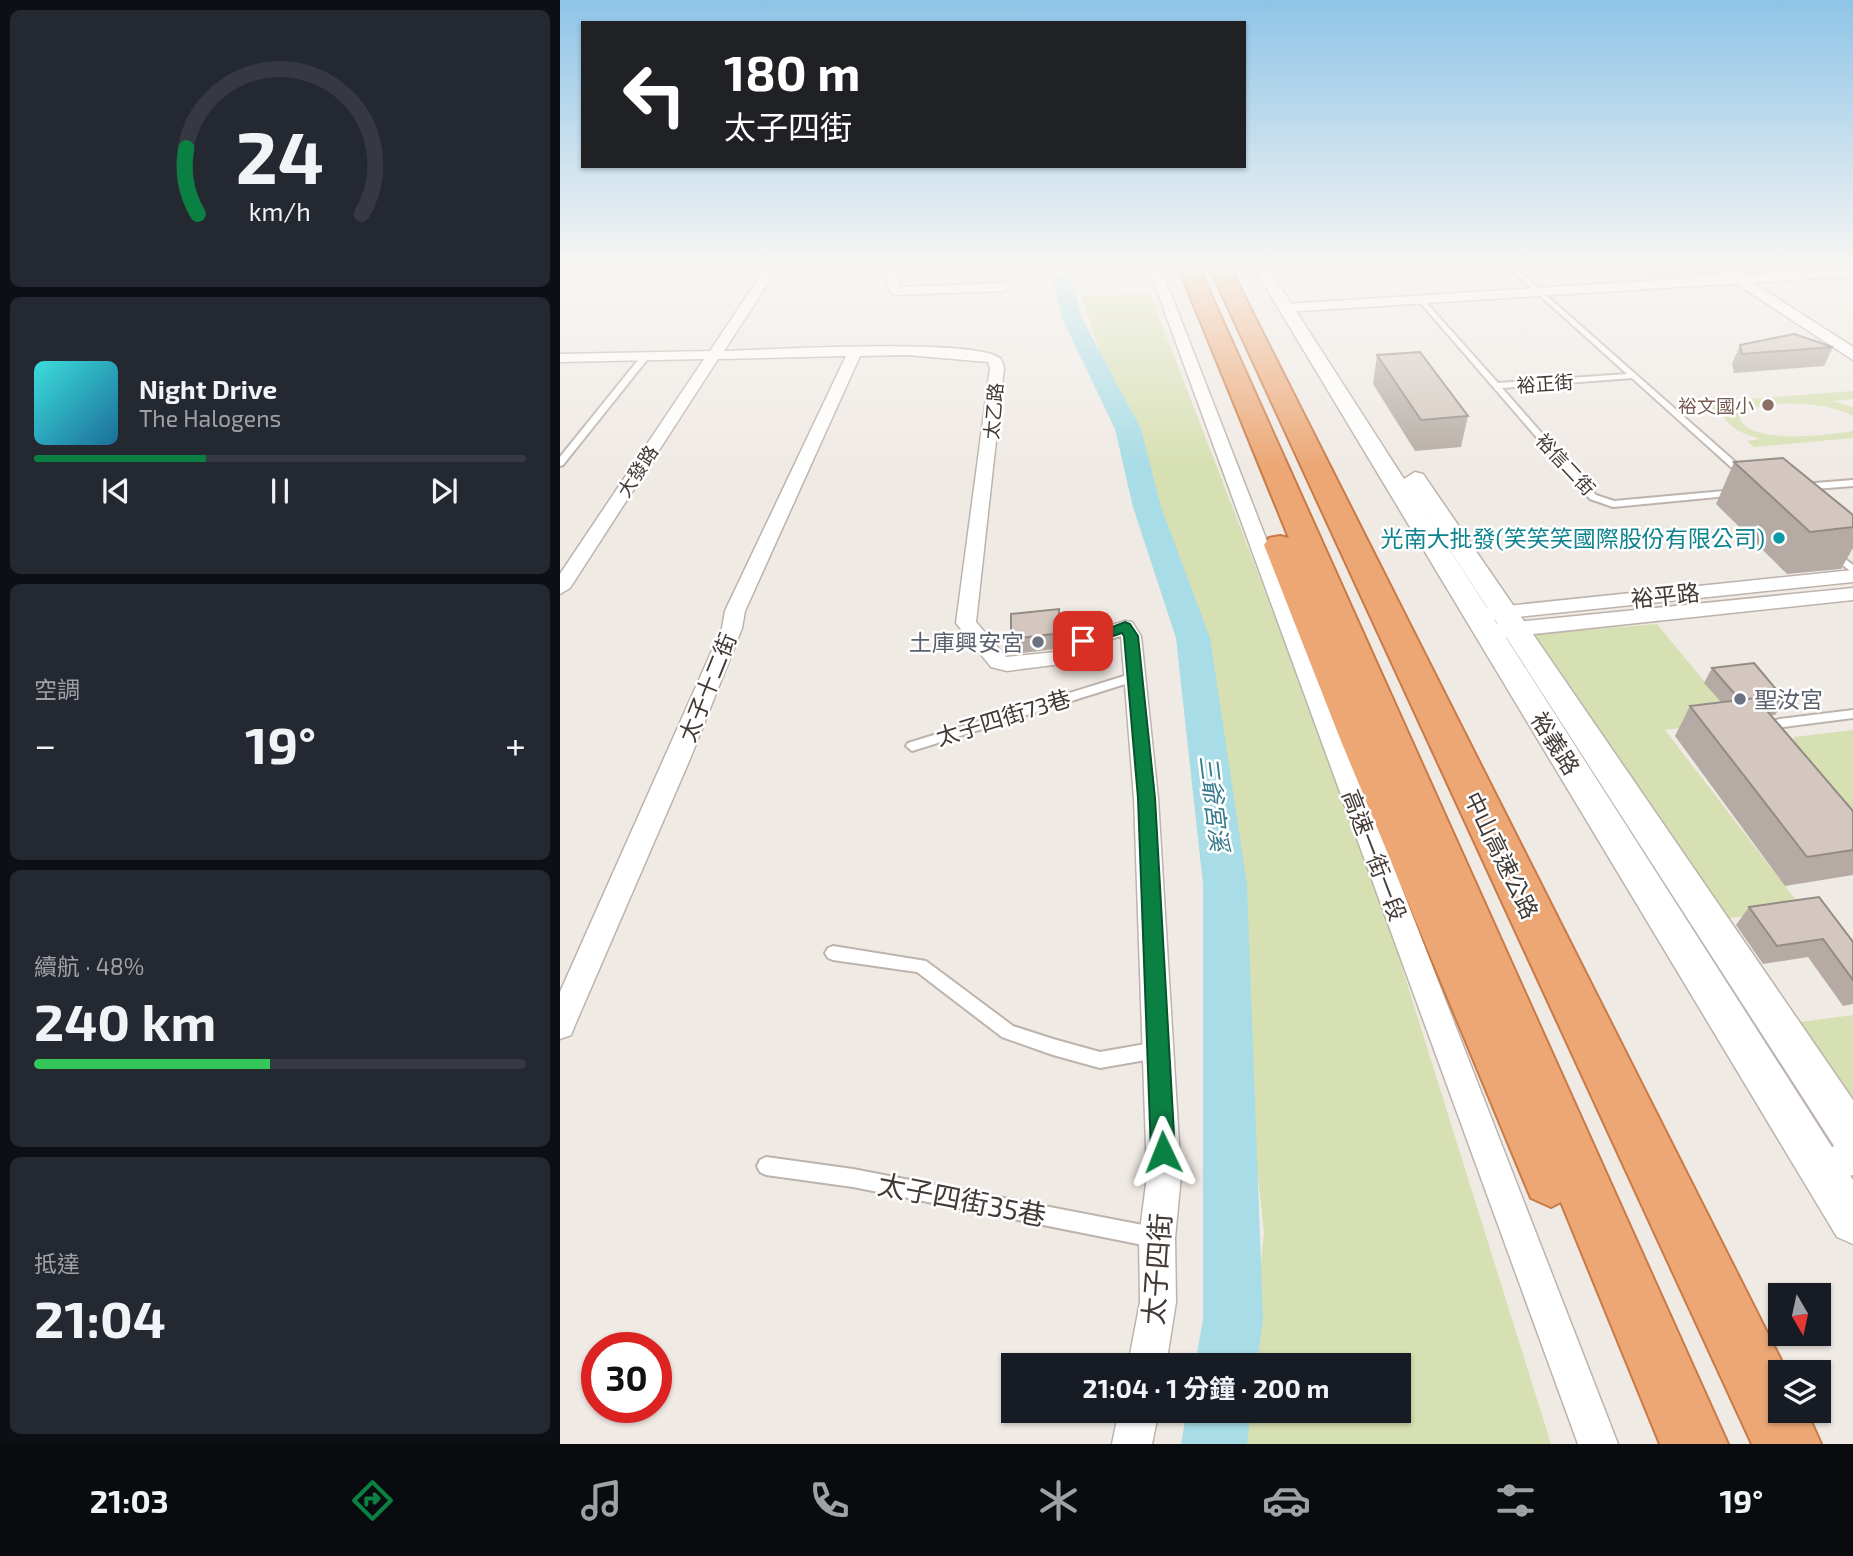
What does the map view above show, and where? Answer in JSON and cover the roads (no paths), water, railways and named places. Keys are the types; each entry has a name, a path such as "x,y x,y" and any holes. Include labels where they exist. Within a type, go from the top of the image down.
{"highway":[{"path":"1195,333 1361,741 1566,1213 1672,1444"},
{"path":"1217,333 1694,1444"},
{"name":"中山高速公路","path":"1258,333 1572,1002 1787,1444"}],"street":[{"path":"714,354 728,333"},
{"name":"高速一街一段","path":"1179,333 1598,1444"},
{"name":"裕義路","path":"1309,333 1496,622 1853,1137"},
{"path":"1822,333 1853,355"},
{"path":"1834,333 1853,345"},
{"name":"太乙路","path":"560,358 856,351 981,355 995,359 997,368 988,462 966,623 980,640"},
{"name":"太子十二街","path":"560,1024 683,747 732,628 735,611 829,403 856,351"},
{"name":"大發路","path":"560,588 714,354"},
{"name":"裕平路","path":"1496,622 1853,576"},
{"name":"裕平路","path":"1496,622 1853,594"},
{"name":"裕義路","path":"1496,622 1853,1221"},
{"name":"太子四街","path":"980,640 999,662 1030,662 1062,658 1083,641 1125,627 1131,636 1146,798 1164,1176 1157,1238 1158,1302 1149,1353"},
{"path":"1819,1166 1853,1158"},
{"path":"1132,1444 1136,1423"}],"lane":[{"name":"裕信二街","path":"1450,333 1593,497 1613,504 1749,492"},
{"path":"1586,333 1754,482"},
{"path":"560,463 646,356"},
{"name":"裕正街","path":"1496,386 1634,376"},
{"path":"1789,488 1853,483"},
{"path":"1823,544 1853,570"},
{"name":"太子四街73巷","path":"912,746 1134,677"},
{"path":"1780,750 1772,740 1772,730 1780,723 1853,714"},
{"path":"833,953 921,966 1009,1032 1053,1047 1100,1059 1157,1050"},
{"name":"太子四街35巷","path":"766,1166 867,1181 1157,1238"}],"waterway":[{"name":"三爺宮溪","path":"1080,333 1128,429 1147,507 1193,638 1225,884 1233,1319 1228,1353"},
{"name":"三爺宮溪","path":"1214,1444 1217,1423"}],"place":[{"name":"裕文國小","path":"1768,405"},
{"name":"光南大批發(笑笑笑國際股份有限公司)","path":"1779,538"},
{"name":"土庫興安宮","path":"1038,642"},
{"name":"聖汝宮","path":"1740,699"}]}
